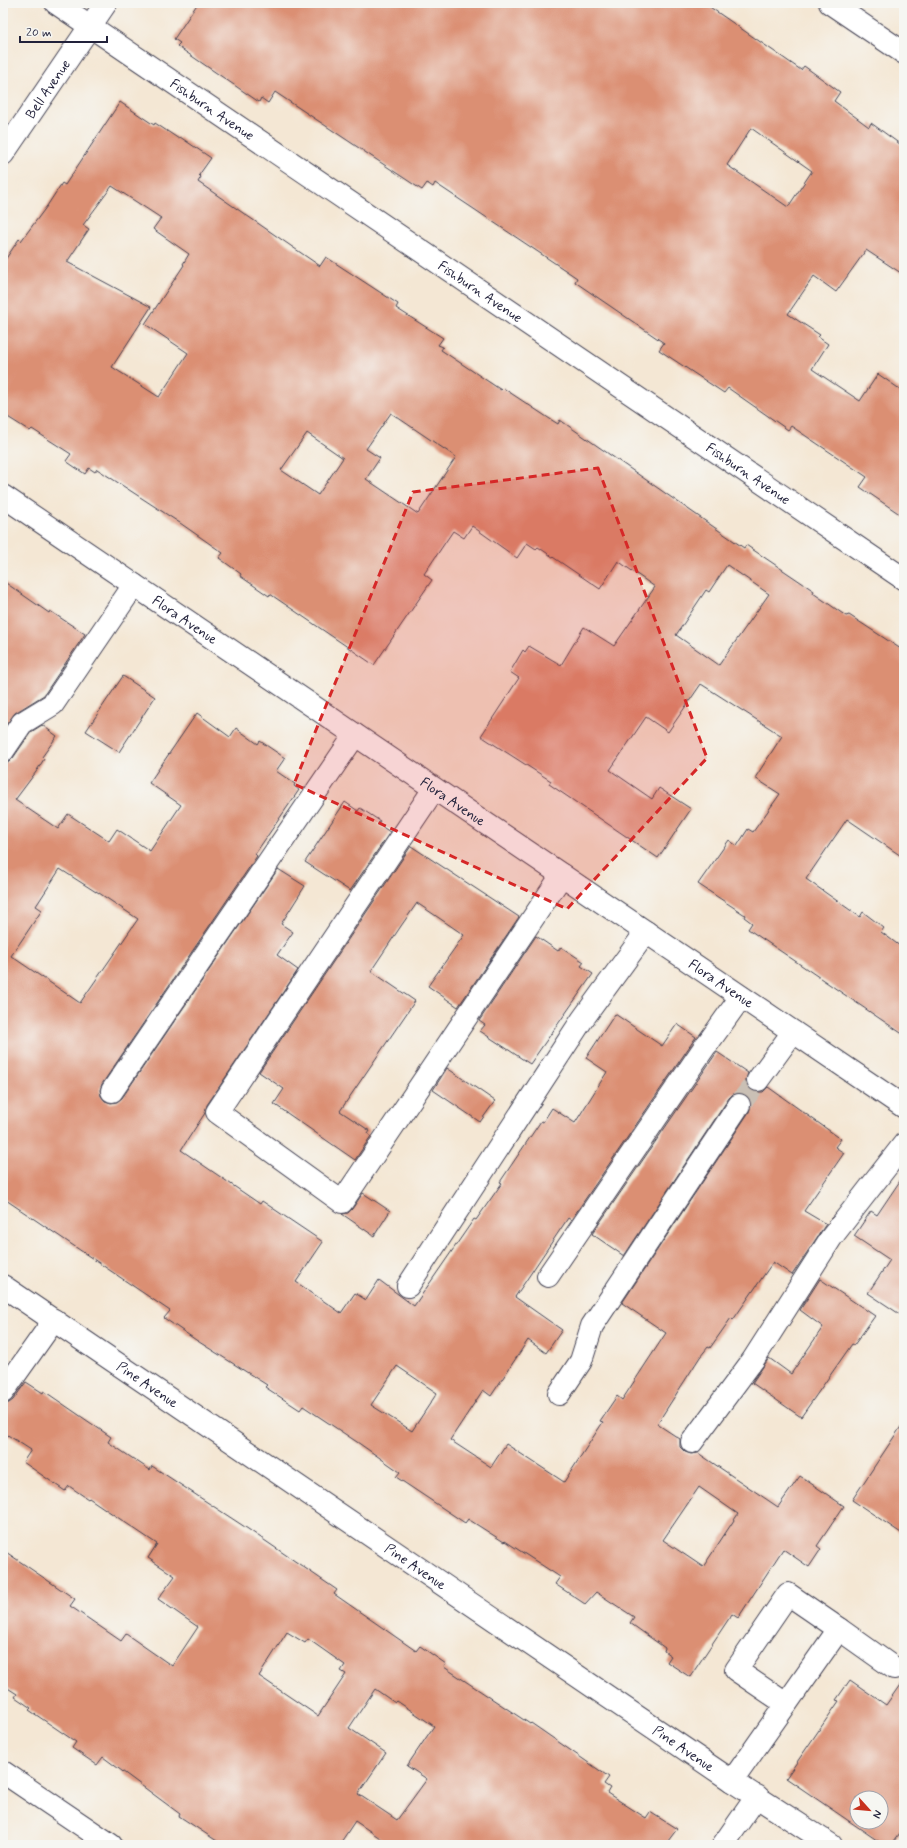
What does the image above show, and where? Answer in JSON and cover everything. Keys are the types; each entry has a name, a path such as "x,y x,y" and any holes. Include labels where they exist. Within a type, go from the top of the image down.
{"street":[{"name":"Fishburn Avenue","path":"56,3 904,579"},
{"name":"Bell Avenue","path":"3,154 106,3"},
{"path":"830,3 904,53"},
{"name":"Flora Avenue","path":"3,496 904,1107"},
{"path":"3,751 22,723 53,704 134,585"},
{"path":"112,1091 355,735"},
{"path":"434,789 217,1112 342,1202 562,875"},
{"path":"408,1286 582,1020 646,932"},
{"path":"548,1276 707,1044 741,997"},
{"path":"758,1080 793,1032"},
{"path":"559,1394 581,1361 592,1326 739,1105"},
{"path":"692,1442 753,1360 831,1238 904,1144"},
{"name":"Pine Avenue","path":"3,1286 732,1781 831,1845"},
{"path":"3,1392 54,1320"},
{"path":"786,1704 736,1670 788,1594 839,1628 894,1668"},
{"path":"732,1781 839,1628"},
{"path":"3,1772 111,1845"},
{"path":"723,1845 757,1796"}],"highlighted area":[{"path":"598,468 707,758 567,909 294,784 413,492"}],"building":[{"path":"198,3 704,3 801,70 804,66 840,92 834,101 869,127 871,123 904,147 904,275 866,250 836,292 814,276 788,314 820,335 818,337 828,344 812,369 860,401 878,374 904,392 904,517 860,487 867,477 791,426 788,430 728,388 724,393 659,350 664,343 575,282 577,278 435,183 433,187 427,183 422,190 275,92 268,103 261,98 259,102 177,46 180,43 174,39","holes":["751,128 812,171 788,207 727,165"]},
{"path":"120,102 154,125 155,123 179,139 180,137 211,158 199,175 201,177 198,182 320,266 326,257 398,304 396,308 443,338 438,345 443,347 441,350 501,390 503,388 558,424 560,420 744,548 746,545 814,591 813,593 846,616 849,615 904,651 904,858 847,819 806,879 860,917 863,912 884,928 881,932 904,949 904,1035 748,929 752,923 744,917 745,915 698,884 729,840 737,846 748,829 753,832 780,794 755,778 782,736 701,684 668,732 646,717 610,770 652,799 659,788 691,809 658,858 549,784 551,781 481,736 519,678 510,672 523,650 525,652 529,646 561,665 584,627 614,646 655,587 618,561 600,589 538,547 536,549 527,543 517,558 472,526 464,538 453,531 424,574 432,580 374,665 270,594 269,596 240,576 241,574 219,558 223,553 180,523 97,469 95,472 89,468 85,474 66,461 71,454 32,429 30,431 3,414 3,263 19,239 21,241 47,206 62,183 65,185","holes":["112,186 161,218 153,229 189,254 183,264 184,265 145,324 188,353 159,397 112,367 151,307 67,262 89,229 83,225","391,413 456,457 418,514 366,479 380,458 366,449","307,433 343,458 318,495 281,470","727,565 769,594 719,665 676,635 706,590 709,592"]},
{"path":"3,581 49,613 50,611 85,634 44,695 15,713 3,729"},
{"path":"123,676 155,697 119,752 86,731"},
{"path":"197,713 230,737 236,728 258,744 260,741 285,758 276,771 295,784 294,786 299,790 255,854 257,856 102,1084 100,1090 101,1096 105,1101 111,1103 117,1102 122,1098 278,869 305,886 281,924 293,932 277,955 298,970 207,1105 205,1113 181,1150 260,1204 262,1201 323,1242 296,1282 341,1313 355,1293 366,1300 379,1280 414,1306 474,1219 476,1220 502,1183 500,1182 541,1121 543,1122 552,1108 575,1123 607,1072 586,1058 615,1014 662,1046 677,1024 696,1037 571,1220 568,1218 515,1297 562,1330 546,1353 528,1340 491,1396 483,1390 450,1440 491,1467 506,1444 564,1482 603,1422 600,1421 617,1396 622,1400 666,1333 622,1303 749,1112 751,1105 750,1099 746,1094 733,1094 729,1098 624,1256 592,1234 717,1052 748,1073 746,1085 751,1090 763,1092 768,1087 841,1139 835,1147 844,1153 804,1211 826,1224 792,1275 773,1262 733,1320 731,1318 710,1348 708,1347 700,1357 657,1424 680,1439 680,1447 685,1452 691,1454 698,1453 778,1507 800,1476 844,1506 817,1546 821,1549 809,1567 783,1549 738,1618 732,1614 690,1677 667,1662 671,1656 664,1651 665,1648 630,1623 634,1617 596,1592 585,1604 555,1584 560,1577 468,1519 465,1523 396,1477 400,1472 303,1406 300,1410 265,1387 267,1385 164,1318 170,1311 3,1198 3,763 9,762 31,732 42,725 57,736 42,757 44,759 36,772 15,800 58,829 68,814 109,841 117,829 150,851 181,805 149,783","holes":["60,869 138,919 80,1003 11,956 42,910 36,906","397,1366 437,1393 412,1431 371,1405","699,1487 738,1514 703,1567 663,1540"]},
{"path":"345,802 358,811 360,808 380,821 378,824 390,832 350,891 305,862"},
{"path":"411,846 519,917 458,1007 428,986 464,935 417,903 401,926 371,971 415,1001 340,1111 370,1131 368,1134 371,1136 355,1160 274,1104 284,1089 259,1072"},
{"path":"536,936 558,951 561,947 584,962 581,966 593,974 530,1064 480,1031 485,1025 479,1021"},
{"path":"447,1068 495,1101 480,1122 433,1090"},
{"path":"904,1175 904,1317 868,1293 890,1260 854,1236 871,1211 877,1215"},
{"path":"363,1193 390,1211 374,1236 342,1214 348,1213 352,1209"},
{"path":"820,1279 875,1316 854,1345 852,1344 801,1417 752,1383 769,1358 791,1374 823,1327 800,1310"},
{"path":"26,1382 43,1393 44,1391 111,1437 108,1442 150,1470 152,1466 248,1529 337,1590 334,1594 416,1651 420,1646 446,1664 444,1667 530,1724 531,1723 609,1777 604,1784 610,1788 607,1793 646,1818 650,1812 677,1829 665,1845 380,1845 383,1840 355,1821 339,1845 223,1845 179,1816 180,1814 103,1757 97,1765 72,1748 76,1742 29,1710 31,1708 15,1697 17,1694 3,1685 3,1550 75,1599 70,1606 121,1641 126,1634 172,1666 198,1627 158,1599 175,1576 148,1558 157,1544 89,1498 88,1499 69,1486 65,1491 23,1462 31,1450 3,1432 3,1404 9,1403 13,1400","holes":["287,1632 305,1643 308,1639 345,1665 341,1671 346,1674 318,1716 259,1676","375,1689 395,1703 397,1701 434,1726 407,1766 427,1779 397,1820 358,1794 386,1753 349,1728"]},
{"path":"904,1422 904,1535 852,1500"},
{"path":"904,1679 904,1827 891,1845 884,1845 862,1830 889,1830 889,1790 849,1790 849,1821 786,1778 839,1701 836,1700 850,1680 886,1705"}],"tunnel":[{"path":"739,1105 758,1080"}]}
